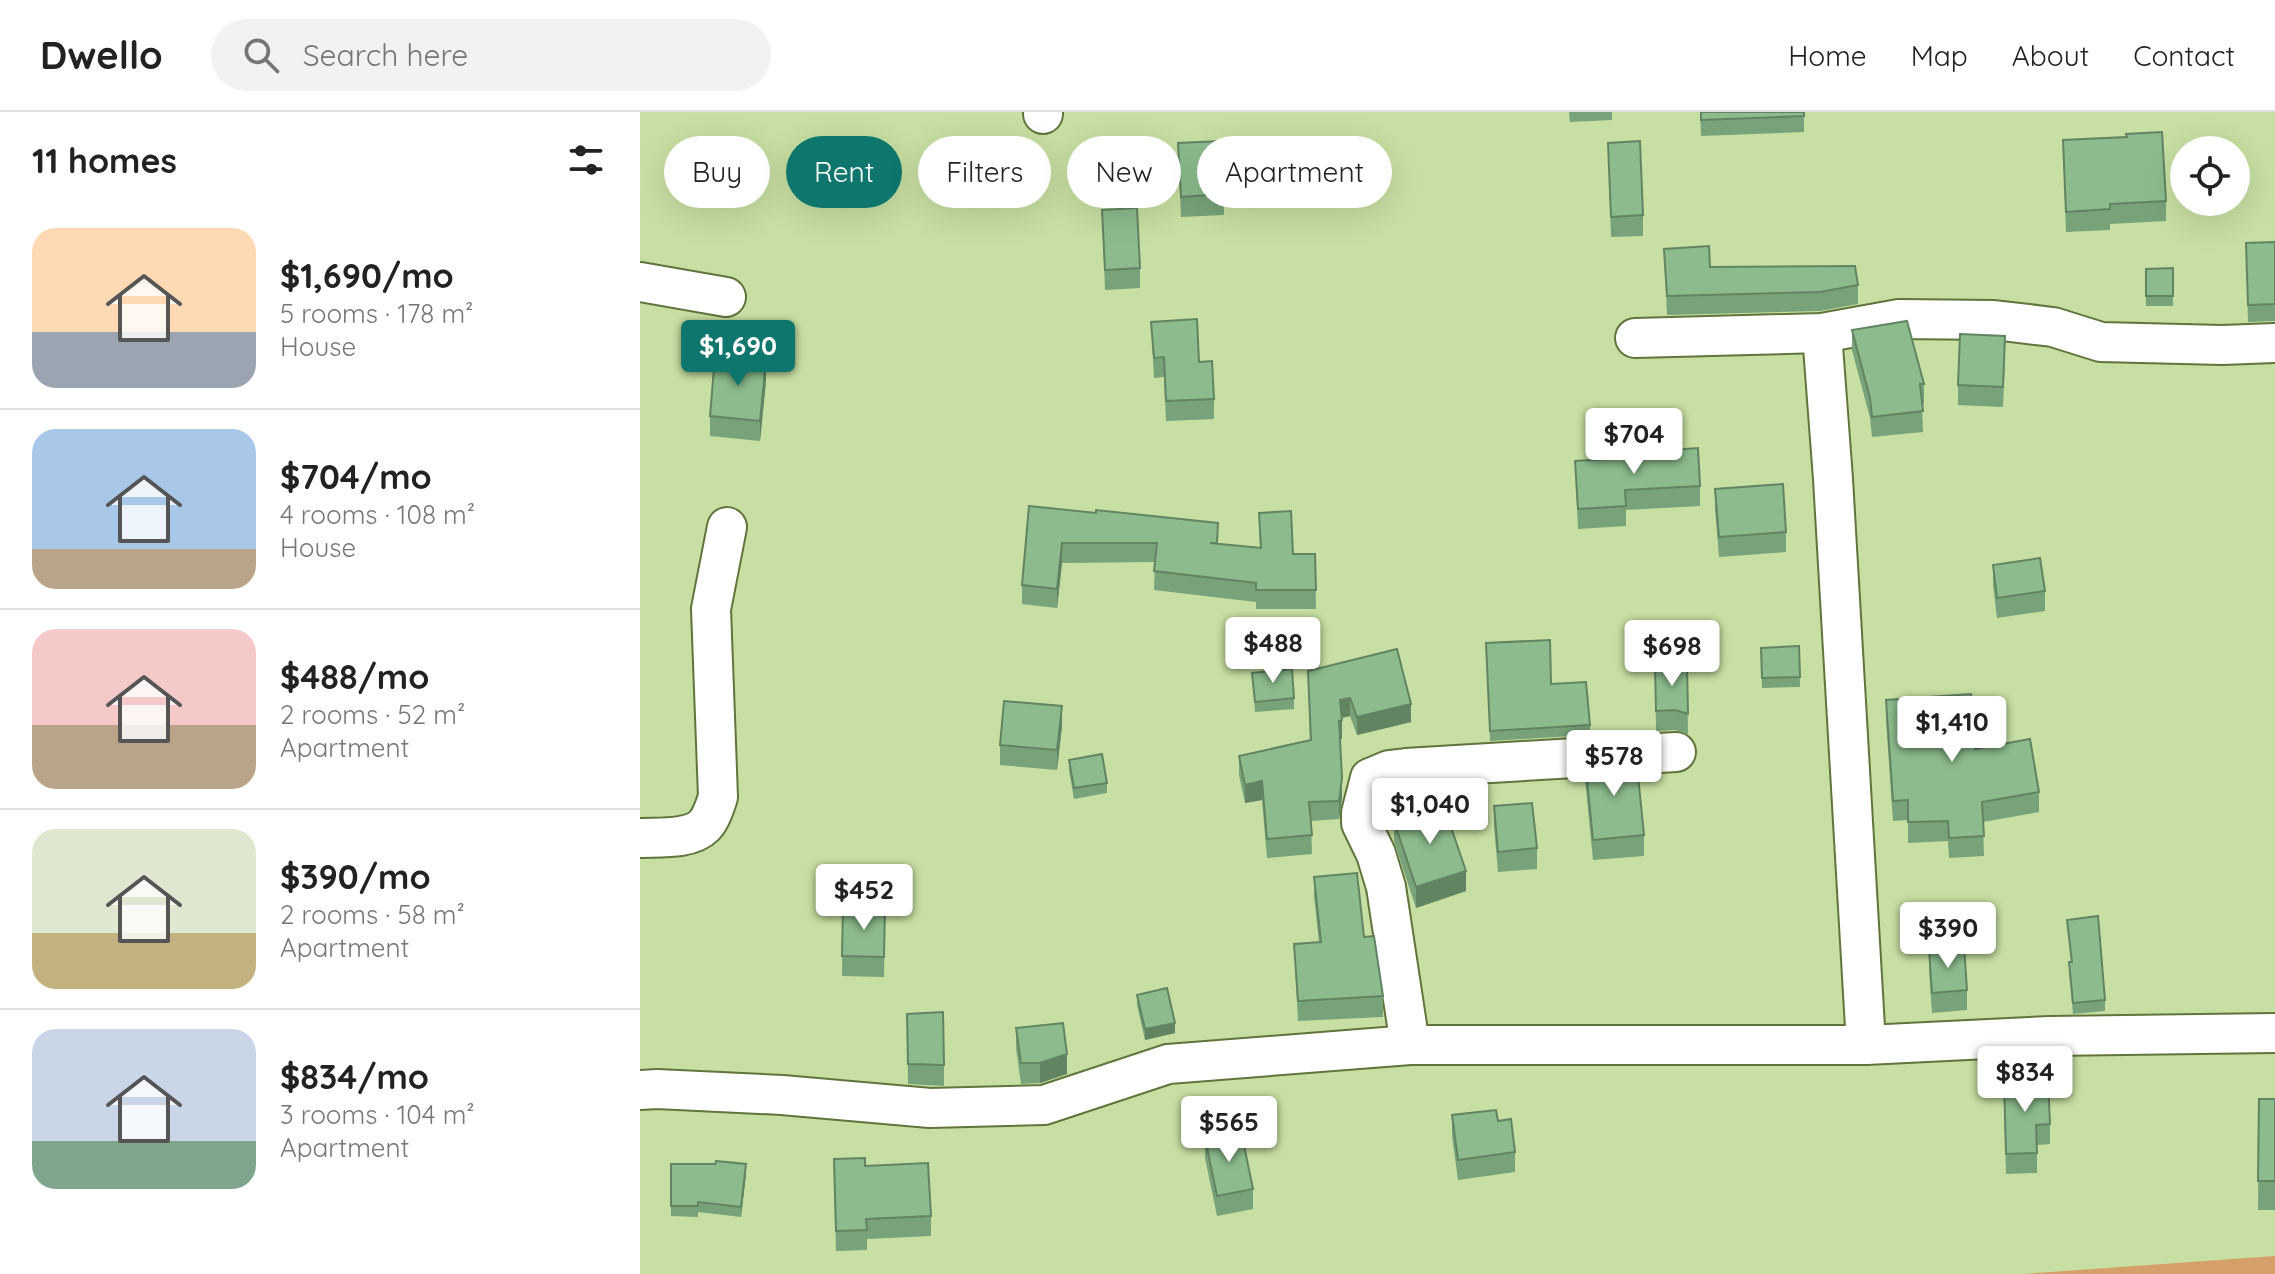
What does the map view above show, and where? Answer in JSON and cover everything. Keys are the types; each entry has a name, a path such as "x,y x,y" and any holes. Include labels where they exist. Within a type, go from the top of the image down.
{"street":[{"path":"640,282 726,297"},
{"path":"1635,338 1822,333 1899,319 1994,320 2053,327 2101,342 2275,343"},
{"path":"1822,333 1866,1045"},
{"path":"640,838 689,834 704,826 718,797 711,609 727,527"},
{"path":"1410,1045 1386,887 1376,854 1361,823 1370,778 1389,770 1406,768 1676,752"},
{"path":"640,1090 782,1095 930,1108 1044,1105 1168,1064 1410,1045 1866,1045 2050,1036 2275,1033"}],"shaded area":[{"path":"2275,1256 2275,1274 2023,1274"}],"building":[{"path":"1701,112 1804,112 1804,116 1701,120"},
{"path":"2162,132 2166,201 2110,204 2110,209 2066,212 2063,140"},
{"path":"1640,141 1643,215 1611,217 1608,143"},
{"path":"1197,142 1197,196 1181,197 1181,143"},
{"path":"1137,208 1140,268 1105,270 1102,210"},
{"path":"2275,242 2275,304 2248,305 2246,243"},
{"path":"1709,246 1710,267 1855,266 1858,285 1820,292 1667,296 1664,249"},
{"path":"2173,268 2173,296 2146,296 2146,269"},
{"path":"1197,319 1199,362 1212,361 1214,399 1166,401 1164,357 1154,358 1151,322"},
{"path":"1907,321 1924,384 1920,384 1923,411 1872,417 1852,330"},
{"path":"1960,334 2005,336 2003,387 1958,385"},
{"path":"715,356 766,361 760,421 710,416"},
{"path":"1698,448 1700,486 1625,490 1626,506 1578,509 1575,461 1644,457 1644,452"},
{"path":"1783,484 1786,532 1719,537 1715,489"},
{"path":"1029,506 1218,523 1217,543 1210,543 1261,548 1259,513 1291,511 1293,554 1315,554 1316,590 1256,590 1256,583 1154,571 1157,543 1062,543 1057,589 1022,585"},
{"path":"2040,558 2045,591 1997,598 1993,565"},
{"path":"1550,640 1551,684 1586,682 1590,725 1490,731 1486,643"},
{"path":"1799,646 1800,677 1762,678 1761,648"},
{"path":"1397,649 1411,704 1357,717 1350,698 1340,700 1342,778 1339,801 1309,802 1312,835 1267,839 1262,781 1245,785 1239,756 1311,740 1308,671"},
{"path":"1687,664 1688,714 1675,710 1656,711 1655,665"},
{"path":"1292,669 1294,698 1255,702 1252,673"},
{"path":"1971,694 1975,749 2030,739 2039,792 1982,802 1984,836 1949,838 1948,821 1908,822 1908,800 1893,801 1886,700"},
{"path":"1004,701 1062,706 1057,750 1000,745"},
{"path":"1102,754 1107,783 1074,788 1069,760"},
{"path":"1636,756 1644,835 1593,840 1585,759"},
{"path":"1532,803 1537,848 1498,852 1494,806"},
{"path":"1443,804 1466,871 1416,887 1394,821"},
{"path":"1357,873 1364,937 1374,936 1383,996 1298,1001 1294,944 1321,942 1314,877"},
{"path":"843,907 885,908 884,957 842,956"},
{"path":"2098,916 2105,1000 2073,1003 2067,920"},
{"path":"1964,946 1967,990 1932,993 1929,949"},
{"path":"1167,988 1175,1023 1145,1029 1137,995"},
{"path":"943,1012 944,1065 908,1064 907,1014"},
{"path":"1063,1023 1067,1054 1040,1063 1021,1063 1016,1028"},
{"path":"2048,1080 2050,1124 2036,1125 2037,1153 2006,1154 2004,1081"},
{"path":"2259,1099 2275,1099 2275,1181 2258,1181"},
{"path":"1496,1110 1498,1121 1511,1119 1515,1152 1458,1160 1452,1115"},
{"path":"1241,1131 1253,1189 1217,1196 1205,1138"},
{"path":"865,1158 865,1166 928,1163 931,1216 866,1219 867,1230 836,1231 834,1159"},
{"path":"716,1161 746,1164 741,1207 698,1202 698,1206 671,1206 671,1164 715,1164"}]}
